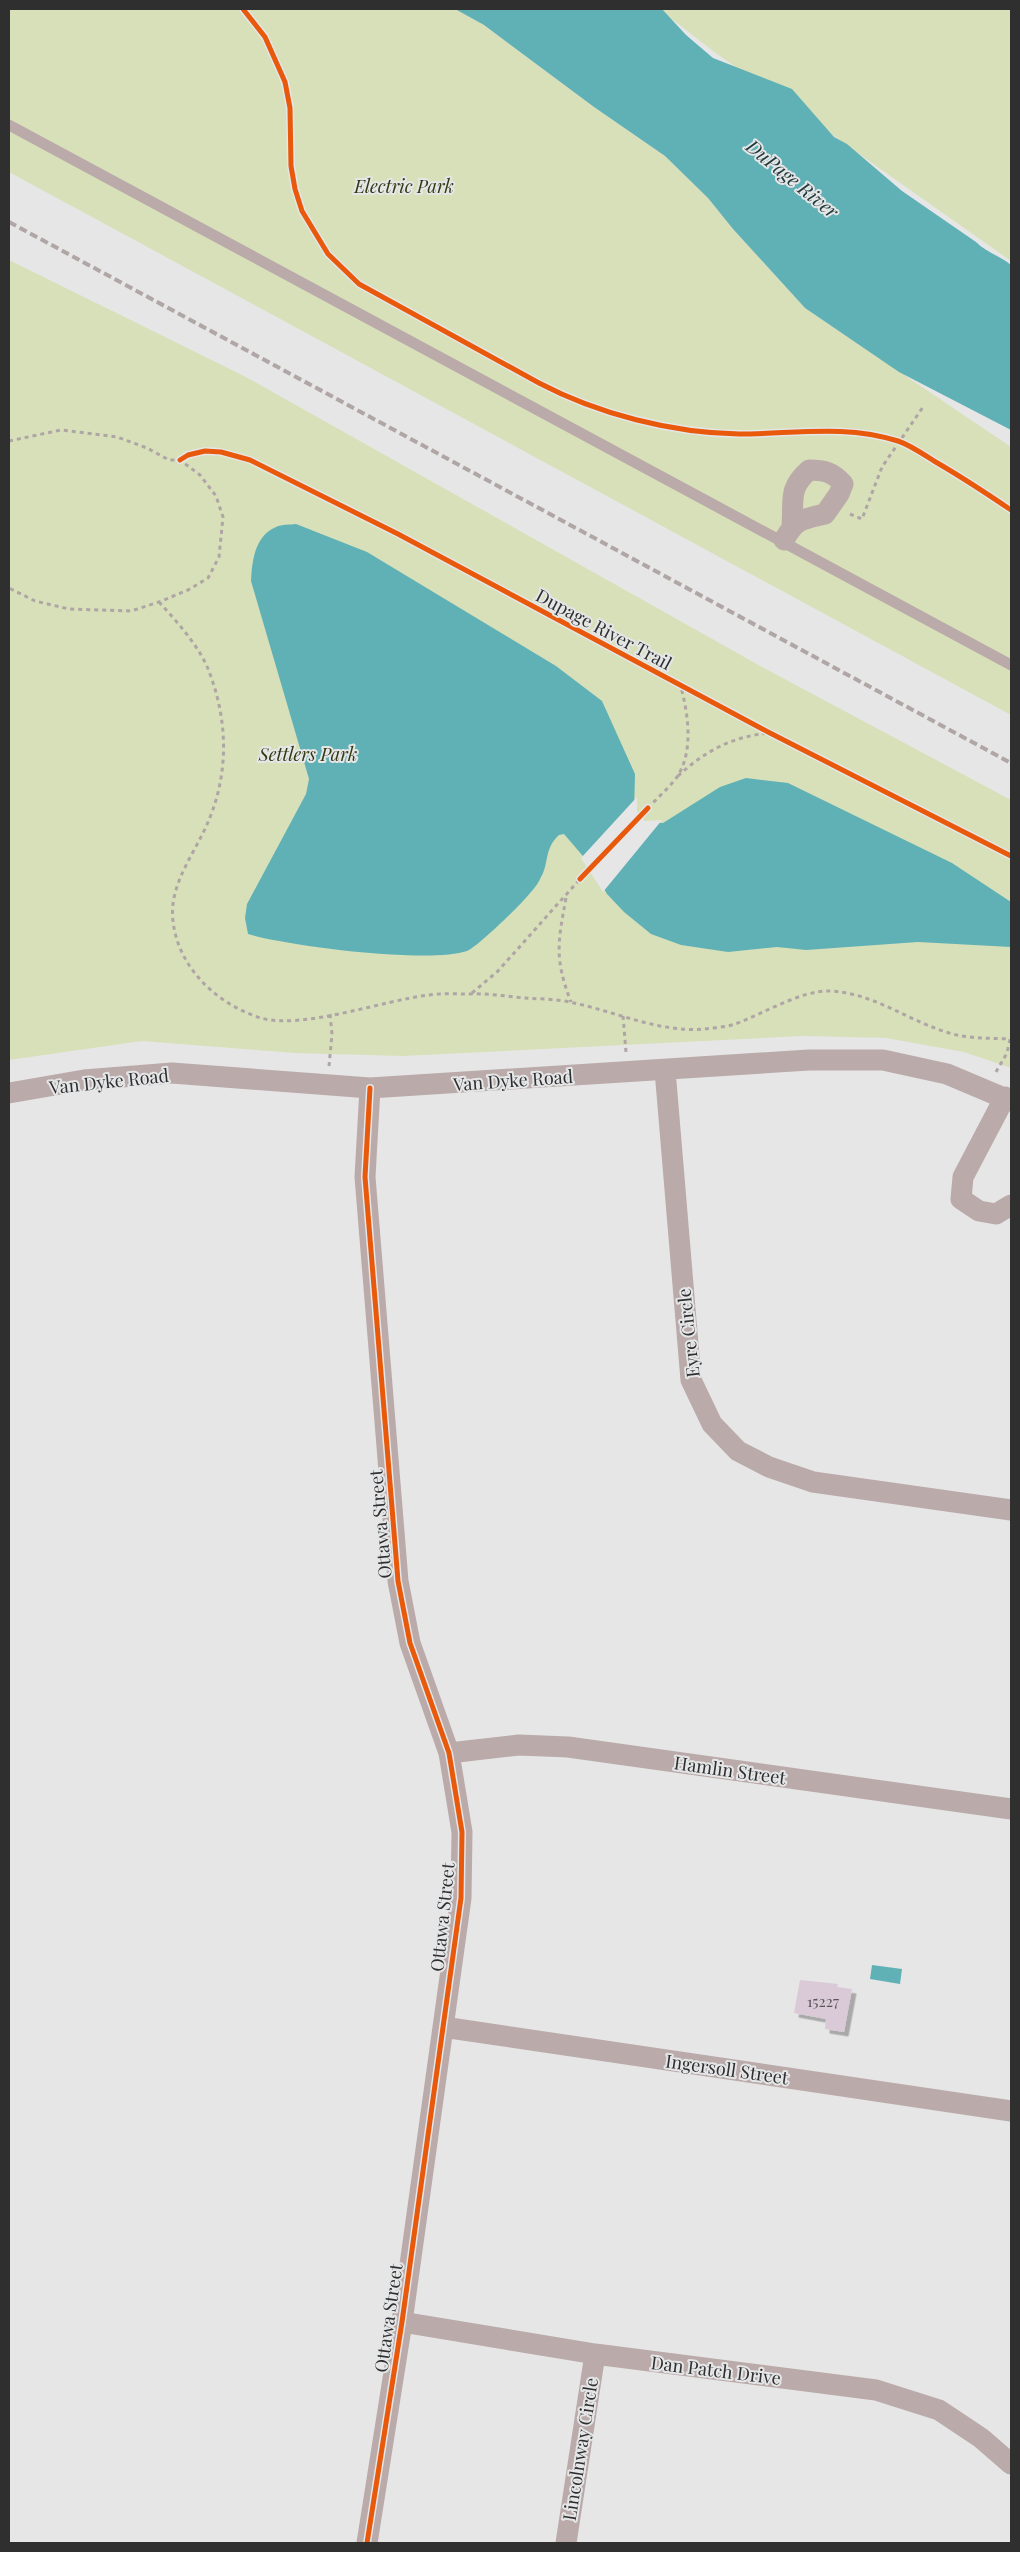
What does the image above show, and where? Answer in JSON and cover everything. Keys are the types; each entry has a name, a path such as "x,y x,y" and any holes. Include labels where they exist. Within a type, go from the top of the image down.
{"street":[{"path":"809,470 824,470 836,476 843,484 833,504 825,514 802,520 788,533 794,486 809,470"},
{"name":"Van Dyke Road","path":"9,1093 84,1080 172,1073 370,1088 809,1060 883,1060 948,1074 1001,1096"},
{"name":"Eyre Circle","path":"665,1070 691,1380 712,1424 738,1451 769,1467 813,1482 1011,1510"},
{"name":"Ottawa Street","path":"367,2543 402,2322 461,1898 462,1832 449,1753 410,1643 398,1581 365,1177 370,1088"},
{"path":"1001,1096 962,1177 961,1199 979,1211 996,1214 1011,1205"},
{"name":"Hamlin Street","path":"449,1753 519,1746 568,1747 1011,1809"},
{"name":"Ingersoll Street","path":"443,2027 1011,2111"},
{"name":"Dan Patch Drive","path":"402,2322 595,2354 876,2390 939,2410 981,2438 1011,2464"},
{"name":"Lincolnway Circle","path":"566,2543 595,2354"}],"lane":[{"path":"9,125 788,533 1011,664"}],"path":[{"path":"833,504 862,520 882,467 923,407"},
{"path":"9,441 61,430 79,431 117,437 153,451 169,460 180,460 188,455"},
{"path":"890,439 907,445"},
{"path":"9,588 35,601 69,609 131,611 160,602 188,590 208,578 219,557 223,517 216,496 200,475 180,460"},
{"path":"160,602 176,621 210,672 223,735 225,764 214,811 173,896 172,921 178,944 187,963 202,982 219,998 241,1011 264,1019 288,1021 429,995 472,994 571,1002 667,1026 699,1029 732,1025 809,994 826,991 852,993 884,1003 941,1031 966,1038 1011,1039 1007,1053 1001,1096"},
{"path":"678,776 686,753 688,733 687,708 681,686"},
{"path":"762,729 778,738"},
{"path":"641,815 696,759 718,746 745,736 770,733"},
{"path":"472,994 498,971 587,872"},
{"path":"566,897 558,943 561,977 571,1002"},
{"path":"328,1072 332,1034 330,1014"},
{"path":"622,1016 628,1072"}],"green space":[{"name":"Electric Park","path":"9,9 455,9 484,25 594,107 665,156 708,198 733,229 805,308 1011,447 1011,715 9,172"},
{"path":"659,9 1011,9 1011,261 713,51"},
{"name":"Settlers Park","path":"9,260 246,377 762,667 1011,800 1011,1068 964,1052 886,1038 803,1036 403,1056 294,1053 142,1041 9,1060"}],"water":[{"name":"DuPage River","path":"455,9 662,9 686,35 713,58 792,89 834,137 847,144 902,191 984,249 1011,265 1011,430 899,372 805,308 733,229 708,198 665,156 594,107 484,25"},
{"path":"296,524 367,552 556,666 602,701 635,774 634,812 644,823 663,823 720,787 746,778 788,783 952,863 1011,902 1011,947 918,942 806,950 777,947 728,952 681,945 651,934 624,912 607,894 588,862 564,834 559,835 551,846 543,873 533,890 496,928 467,951 423,956 359,952 294,944 248,934 245,918 247,904 306,794 309,779 251,581 254,557 263,536 278,526"},
{"path":"872,1965 902,1969 900,1984 870,1979"}],"pier":[{"path":"637,797 637,812 645,821 662,820 603,892 581,858"}],"building":[{"path":"800,1980 838,1984 837,1987 852,1989 844,2032 825,2029 826,2019 794,2013"}],"railway":[{"path":"9,222 1011,763"}],"cycle path":[{"path":"243,9 265,37 285,82 290,108 291,166 295,189 302,211 328,254 359,284 539,383 586,404 662,426 714,433 839,431 878,436 912,447 1011,510"},
{"name":"Dupage River Trail","path":"180,460 188,455 205,451 221,452 250,460 398,534 770,733 1011,856"},
{"path":"580,879 648,808"},
{"path":"367,2543 402,2322 461,1898 462,1832 449,1753 410,1643 398,1581 365,1177 370,1088"}]}
